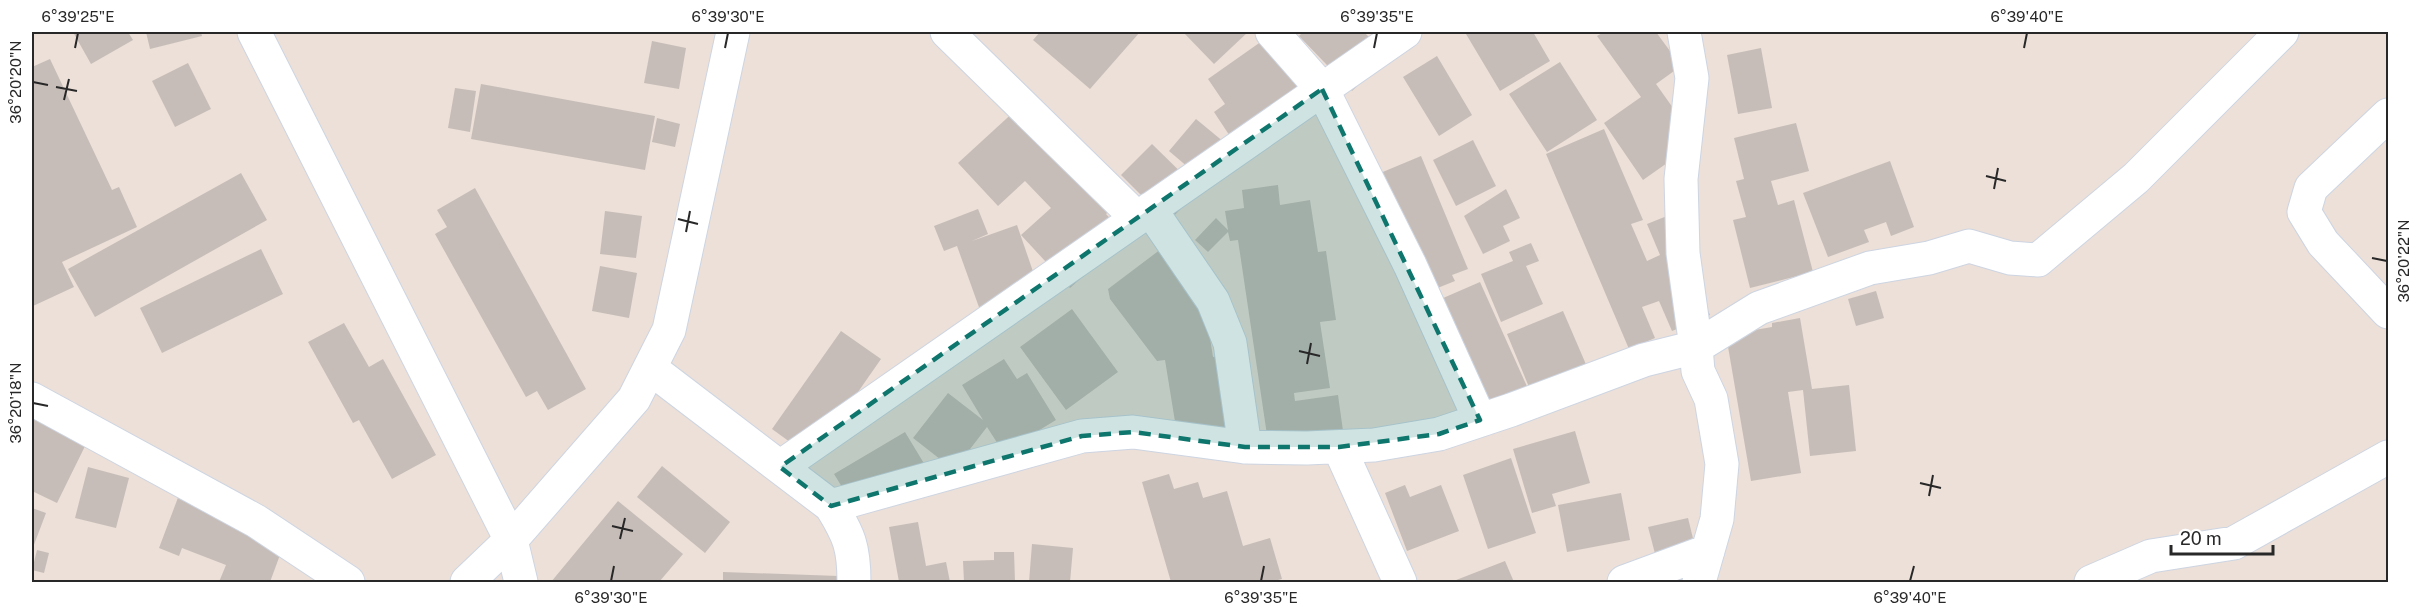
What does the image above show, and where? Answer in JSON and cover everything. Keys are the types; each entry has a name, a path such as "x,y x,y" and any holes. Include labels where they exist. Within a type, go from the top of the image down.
{"street":[{"path":"254,32 512,540 521,582"},
{"path":"467,582 512,540 634,399 669,330 733,32"},
{"path":"947,32 1144,214 1213,301 1230,343 1245,447"},
{"path":"1272,32 1322,89 1410,265 1480,420"},
{"path":"780,467 1405,32"},
{"path":"1684,32 1692,78 1681,179 1683,253 1698,371 1712,399 1722,464 1717,519 1699,582"},
{"path":"831,506 1082,436 1132,432 1245,447 1339,447 1374,445 1439,434 1644,360 1696,347 1759,308 1870,268 1929,258 1969,246 2010,258 2038,260 2136,178 2282,32"},
{"path":"2388,115 2311,188 2304,212 2323,243 2388,312"},
{"path":"650,368 831,506 849,534 854,561 854,582"},
{"path":"32,399 256,521 348,582"},
{"path":"1339,447 1400,582"},
{"path":"2091,582 2151,556 2234,543 2388,458"},
{"path":"1624,582 1708,551"}],"highlighted area":[{"path":"1322,89 1480,420 1439,434 1339,447 1245,447 1133,432 1082,436 831,506 780,467"}],"building":[{"path":"73,32 128,32 133,40 91,64"},
{"path":"146,32 201,32 202,36 150,49"},
{"path":"1040,32 1140,32 1090,89 1033,40"},
{"path":"1183,32 1248,32 1214,64"},
{"path":"1275,32 1324,107 1245,159 1214,112 1225,104 1208,79"},
{"path":"1303,32 1364,32 1388,57 1352,91 1299,36"},
{"path":"1471,32 1533,32 1550,61 1500,91 1466,34"},
{"path":"1604,32 1656,32 1681,66 1656,84 1688,129 1668,143 1677,156 1643,180 1604,123 1641,97 1597,36"},
{"path":"652,41 686,48 679,89 644,83"},
{"path":"1761,48 1772,108 1738,114 1727,55"},
{"path":"1437,56 1472,115 1439,136 1403,77"},
{"path":"50,59 112,190 119,187 137,227 62,262 74,287 33,306 32,67"},
{"path":"1560,62 1597,120 1547,152 1509,94"},
{"path":"188,63 211,109 175,127 152,81"},
{"path":"481,84 655,116 645,170 471,139"},
{"path":"455,88 476,91 470,132 448,128"},
{"path":"1018,108 1121,200 1106,214 1127,237 1070,288 1021,235 1051,208 1025,181 998,206 958,163"},
{"path":"657,118 680,124 675,147 652,142"},
{"path":"1196,119 1236,152 1209,185 1169,151"},
{"path":"1796,123 1809,171 1771,181 1778,205 1794,200 1813,272 1750,288 1733,220 1746,217 1736,181 1744,179 1734,138"},
{"path":"1604,129 1643,220 1631,224 1647,261 1660,255 1647,224 1667,216 1710,315 1672,331 1659,301 1642,307 1655,338 1629,349 1546,154"},
{"path":"1473,140 1496,186 1456,206 1433,160"},
{"path":"1152,144 1199,190 1168,222 1121,175"},
{"path":"1421,156 1468,269 1452,275 1455,281 1430,291 1378,174"},
{"path":"1890,161 1914,227 1891,236 1886,222 1864,230 1869,242 1828,257 1803,193"},
{"path":"241,173 267,220 95,317 68,269"},
{"path":"1278,185 1280,205 1310,200 1318,252 1326,251 1336,320 1320,322 1330,388 1294,393 1295,401 1338,395 1346,452 1271,462 1238,240 1230,241 1228,232 1208,252 1195,240 1216,218 1228,230 1225,211 1244,208 1242,190"},
{"path":"475,188 586,389 548,410 537,391 526,397 435,234 447,227 437,210"},
{"path":"1506,189 1520,218 1503,226 1510,241 1483,254 1464,216"},
{"path":"978,209 988,234 972,241 1017,225 1039,289 980,310 957,246 944,251 934,226"},
{"path":"605,211 642,216 636,258 600,254"},
{"path":"1531,243 1539,261 1526,266 1543,304 1501,322 1481,274 1513,261 1509,252"},
{"path":"261,249 283,294 162,353 140,308"},
{"path":"1161,249 1205,306 1213,357 1232,354 1246,437 1177,434 1165,360 1157,361 1110,299 1108,289"},
{"path":"600,266 637,273 629,318 592,311"},
{"path":"1480,282 1534,402 1488,423 1434,302"},
{"path":"1876,291 1884,318 1856,326 1848,299"},
{"path":"1072,309 1118,372 1066,410 1020,347"},
{"path":"1563,311 1591,376 1534,399 1507,334"},
{"path":"1800,318 1812,389 1849,385 1856,451 1810,456 1803,390 1788,392 1801,473 1751,481 1726,335 1772,327 1772,323"},
{"path":"344,323 369,367 383,359 436,455 392,479 359,420 353,423 308,342"},
{"path":"841,331 881,359 812,458 772,429"},
{"path":"1004,359 1017,379 1027,373 1056,420 1003,452 987,427 954,470 913,438 948,393 983,420 962,385"},
{"path":"32,412 90,436 57,503 32,491"},
{"path":"1575,431 1590,483 1552,494 1556,506 1532,513 1513,449"},
{"path":"905,432 928,470 858,513 834,474"},
{"path":"1511,458 1536,533 1488,549 1463,475"},
{"path":"662,466 730,522 705,553 637,497"},
{"path":"88,467 129,478 116,528 75,518"},
{"path":"1169,474 1174,489 1198,482 1203,498 1227,491 1243,546 1270,538 1282,579 1270,582 1171,582 1142,482"},
{"path":"1405,485 1410,497 1441,485 1459,531 1407,551 1385,493"},
{"path":"1621,493 1630,540 1567,552 1558,505"},
{"path":"179,495 284,544 270,582 219,582 226,565 182,548 179,556 159,548"},
{"path":"618,501 683,554 659,582 551,582"},
{"path":"32,508 46,513 32,550"},
{"path":"1688,518 1701,571 1662,580 1648,527"},
{"path":"918,522 926,566 946,562 950,582 899,582 889,527"},
{"path":"1032,544 1073,548 1070,582 1029,582"},
{"path":"37,550 49,553 44,573 32,570"},
{"path":"994,552 1014,552 1015,582 964,582 963,561 994,560"},
{"path":"1505,561 1514,582 1451,582"},
{"path":"723,572 838,576 837,582 723,582"}]}
